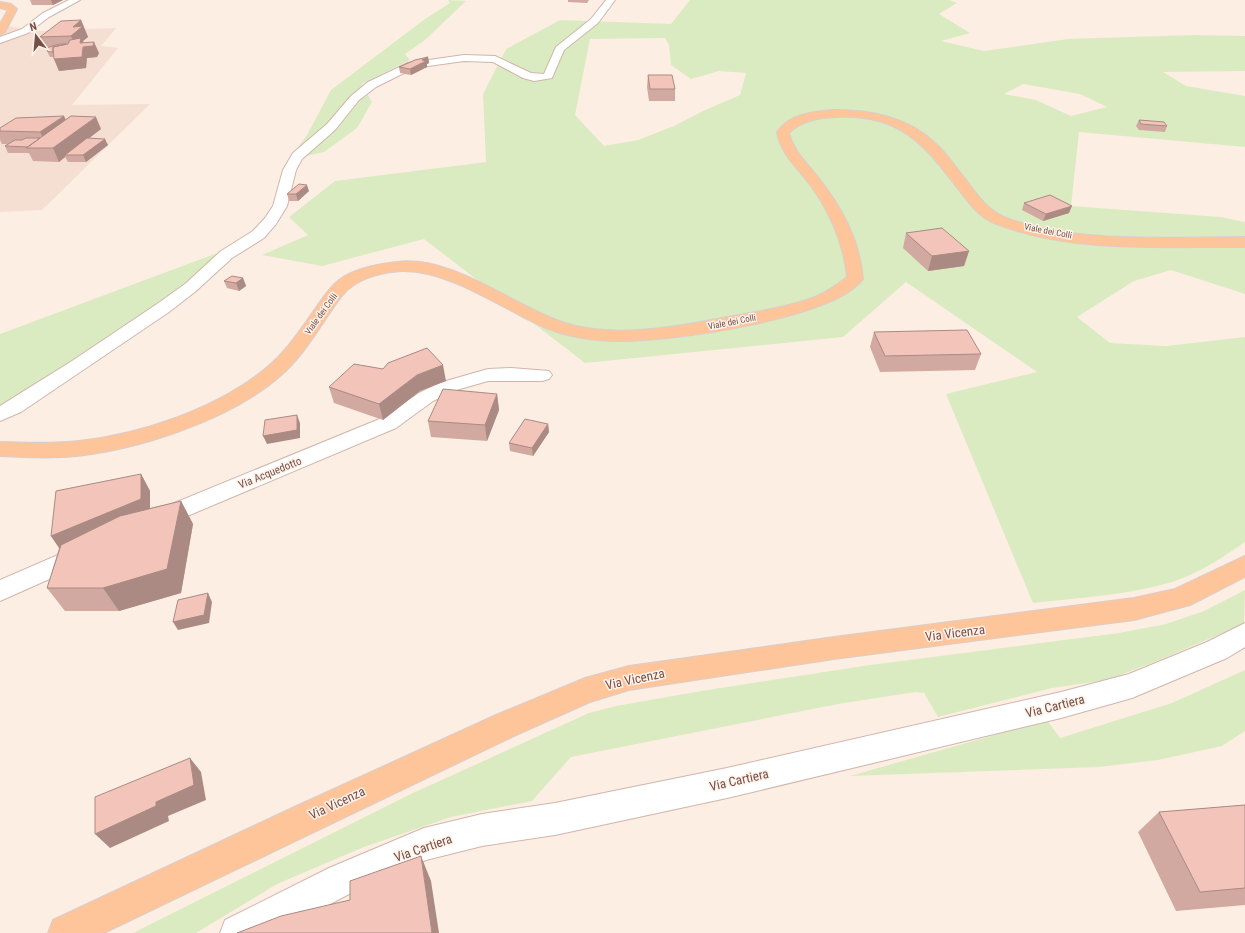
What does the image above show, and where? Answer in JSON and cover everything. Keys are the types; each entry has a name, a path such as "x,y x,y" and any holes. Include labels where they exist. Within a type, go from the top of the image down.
{"main road":[{"path":"0,5 8,6 13,10 0,32"},
{"name":"Viale dei Colli","path":"0,449 31,450 89,447 158,430 211,410 247,391 271,374 291,355 334,294 345,284 363,274 384,268 405,266 425,267 460,281 558,327 586,333 617,336 694,329 789,312 821,300 846,287 855,279 855,269 840,221 817,184 784,142 783,132 791,123 809,117 840,113 867,116 894,122 924,139 982,209 998,220 1062,236 1100,239 1245,242"},
{"name":"Via Vicenza","path":"66,933 506,725 585,691 636,677 834,648 1134,609 1180,598 1245,566"}],"street":[{"path":"0,40 25,31 46,16 76,0"},
{"path":"0,414 14,407 112,344 187,292 232,251 254,238 275,215 282,202 286,181 293,162 302,152 332,126 354,98 379,80 414,64 459,59 493,58 509,64 525,75 540,80 548,76 560,49 582,33 595,21 601,11 611,0"},
{"name":"Via Acquedotto","path":"143,526 210,496 291,465 388,423 426,397 446,387 466,380 488,375 542,375"},
{"path":"0,591 100,546"},
{"name":"Via Cartiera","path":"238,933 341,880 424,844 482,830 555,819 727,783 1068,703 1132,686 1217,650 1245,634"}],"shaded area":[{"path":"0,25 37,31 116,28 101,46 118,48 72,105 150,104 42,210 0,212"}],"green space":[{"path":"448,0 466,1 425,40 405,54 410,60 362,84 372,102 357,128 324,152 288,160 307,135 331,90 425,19 450,3"},
{"path":"690,0 949,0 957,3 939,14 970,33 941,41 984,51 1068,39 1194,35 1245,36 1245,71 1163,72 1186,86 1245,96 1245,147 1079,132 1071,206 1221,217 1245,222 1245,294 1171,270 1134,281 1077,317 1110,343 1166,346 1245,337 1245,542 1205,568 1172,582 1145,589 1113,594 1033,603 946,394 1037,372 906,282 843,337 585,363 424,239 322,266 262,255 308,235 289,217 335,181 486,162 483,94 506,49 560,20 671,24","holes":["665,38 669,45 671,65 691,79 719,71 746,73 740,95 703,111 674,126 638,140 604,146 575,115 590,39","1023,84 1080,94 1107,107 1071,116 1036,100 1004,94"]},
{"path":"220,252 194,283 0,411 0,334"},
{"path":"1245,590 1244,624 1157,661 1107,680 1052,688 938,717 924,693 916,692 838,704 571,757 532,801 451,817 364,847 277,884 196,933 133,933 413,793 589,713 616,706 701,691 870,665 1119,633 1166,624 1204,611"},
{"path":"1245,670 1245,731 1222,746 1158,760 1099,767 850,776 1047,720 1060,738 1172,703"}],"building":[{"path":"81,20 73,27 83,26 71,36 40,37 61,21"},
{"path":"81,38 80,43 94,42 93,46 83,47 82,57 54,59 53,47 68,44 70,40"},
{"path":"66,44 53,47 53,52 47,51 49,47"},
{"path":"428,57 422,60 426,61 410,69 399,67 415,60"},
{"path":"648,75 672,75 675,89 650,89"},
{"path":"64,116 40,132 0,131 0,128 16,118"},
{"path":"71,116 96,117 53,148 26,148"},
{"path":"1139,120 1164,122 1167,126 1141,124"},
{"path":"26,138 40,138 28,147 5,146 15,140 22,140"},
{"path":"87,138 105,139 83,155 65,155"},
{"path":"299,184 307,185 296,194 287,194"},
{"path":"1050,195 1072,206 1046,214 1024,203"},
{"path":"942,228 969,251 932,256 906,233"},
{"path":"232,276 243,278 236,283 224,281"},
{"path":"967,330 981,354 885,356 874,332"},
{"path":"427,348 443,365 417,375 379,404 329,387 354,364 383,369 388,363"},
{"path":"443,389 497,394 485,425 428,421"},
{"path":"297,415 297,430 263,436 265,420"},
{"path":"525,419 548,424 532,448 509,443"},
{"path":"141,474 141,499 51,536 56,491"},
{"path":"181,501 167,569 103,588 47,588 61,545 120,516"},
{"path":"208,593 204,615 173,622 178,600"},
{"path":"190,758 194,785 156,802 156,806 95,834 95,797"},
{"path":"1245,805 1245,888 1200,892 1159,812"},
{"path":"421,856 432,933 237,933 281,916 350,900 350,881"}]}
